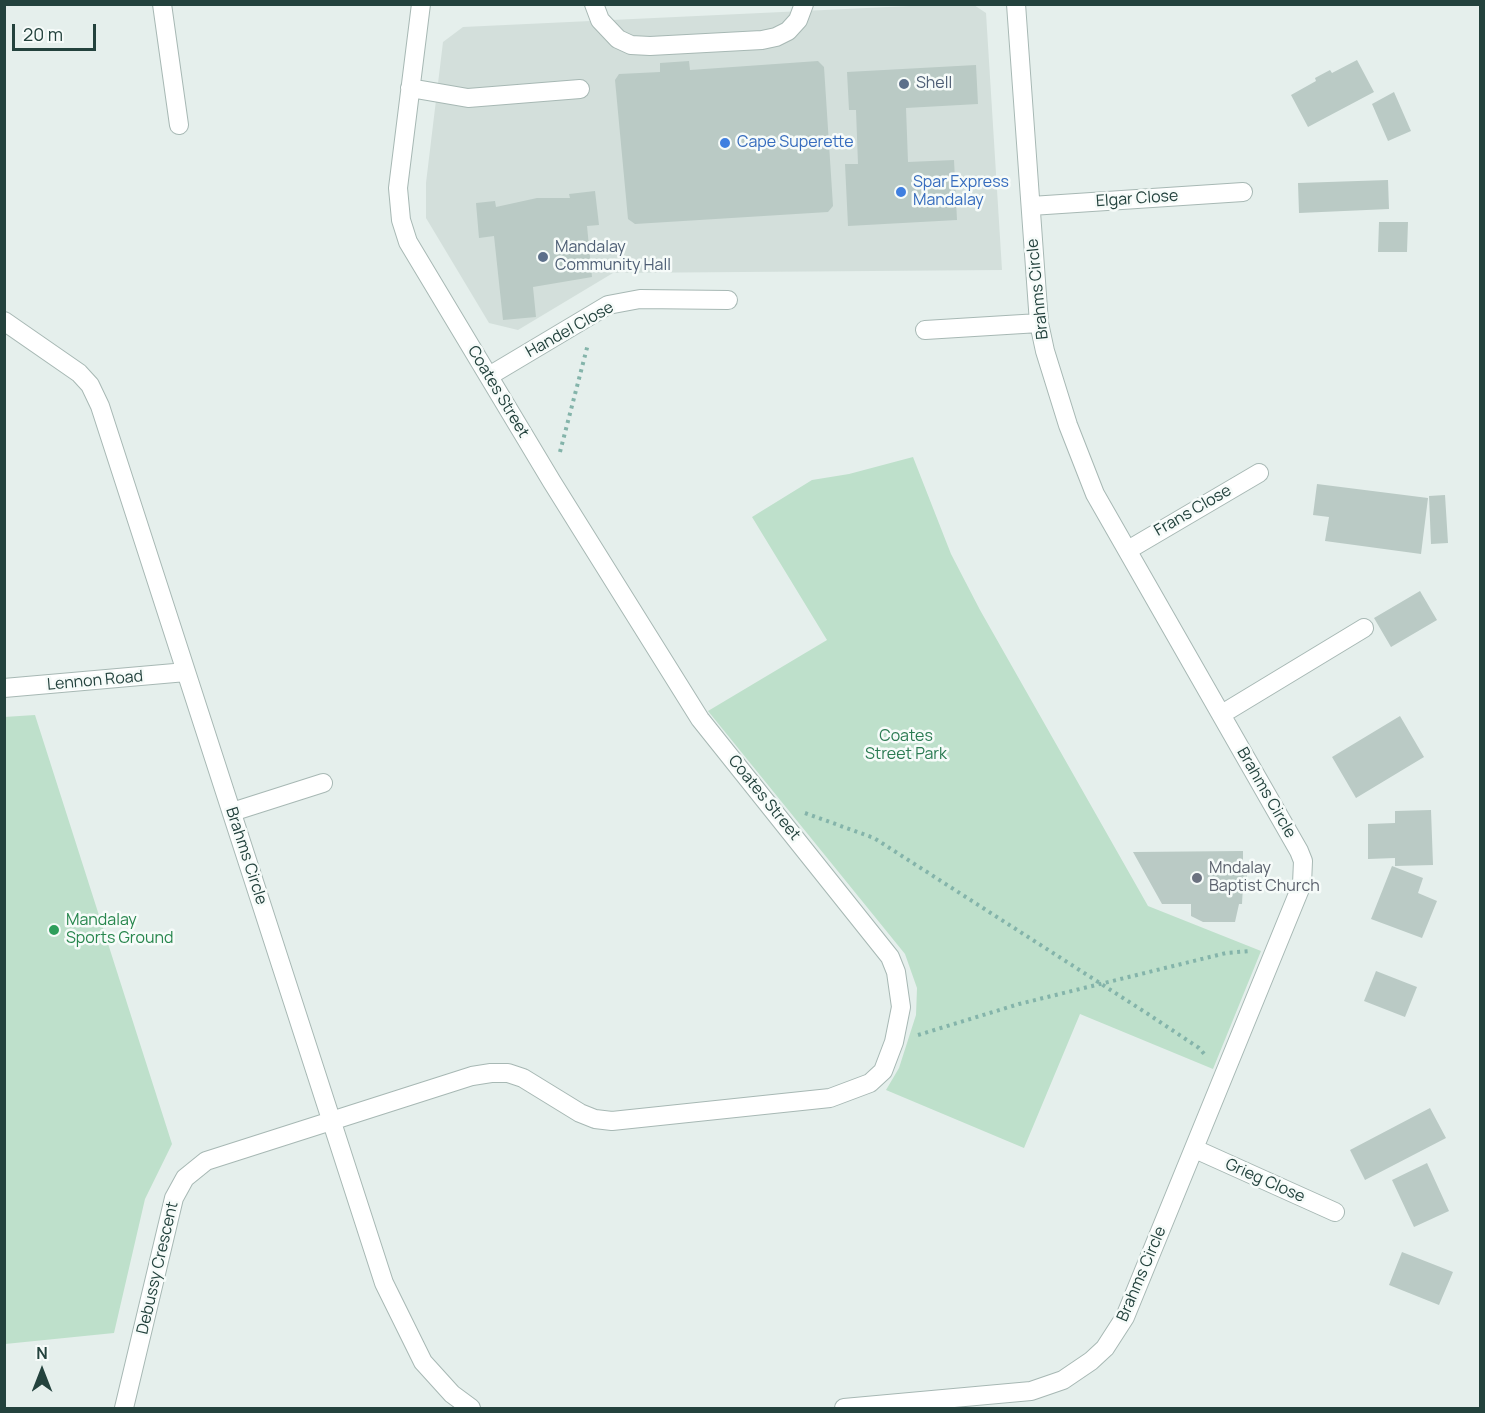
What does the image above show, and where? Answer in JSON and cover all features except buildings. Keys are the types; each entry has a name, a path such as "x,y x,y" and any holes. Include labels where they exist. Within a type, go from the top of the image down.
{"street":[{"path":"162,4 179,125"},
{"name":"Coates Street","path":"330,1121 472,1076 491,1073 508,1073 523,1078 580,1113 604,1120 634,1120 830,1098 870,1083 883,1071 894,1042 901,1007 897,972 890,957 787,825 700,719 552,482 408,242 401,220 398,188 421,4"},
{"path":"594,4 600,21 618,39 631,45 650,46 762,40 788,31 798,20 804,4"},
{"name":"Brahms Circle","path":"844,1408 1030,1391 1063,1380 1078,1371 1105,1348 1125,1317 1299,894 1303,861 1299,851 1095,494 1045,351 1040,324 1030,206 1017,4"},
{"path":"410,88 468,98 580,89"},
{"name":"Elgar Close","path":"1030,206 1243,192"},
{"name":"Handel Close","path":"489,376 608,305 624,301 728,300"},
{"name":"Brahms Circle","path":"4,321 79,373 90,385 100,406 384,1283 405,1329 436,1379 471,1408"},
{"path":"925,330 1040,324"},
{"name":"Frans Close","path":"1128,550 1258,473"},
{"path":"1222,714 1364,628"},
{"name":"Lennon Road","path":"4,688 186,672"},
{"path":"232,812 323,783"},
{"name":"Debussy Crescent","path":"124,1408 171,1206 185,1178 206,1161 330,1121"},
{"name":"Grieg Close","path":"1195,1149 1335,1212"}],"path":[{"path":"552,482 588,343 580,322"},
{"path":"787,825 806,812 874,838 1199,1048 1225,1077"},
{"path":"894,1042 1019,1004 1226,953 1246,950 1274,957"}],"shaded area":[{"path":"952,4 974,5 986,13 1002,270 613,273 518,330 489,323 426,218 426,183 443,42 463,27"}],"green space":[{"name":"Coates Street Park","path":"913,457 951,554 980,610 1148,906 1261,951 1213,1069 1080,1014 1024,1148 886,1090 899,1068 916,1015 917,988 905,954 708,711 827,640 752,517 812,480 849,474"},
{"name":"Mandalay Sports Ground","path":"35,715 172,1144 145,1199 114,1333 5,1344 4,717"}],"place":[{"name":"Shell","path":"904,84"},
{"name":"Cape Superette","path":"725,143"},
{"name":"Spar Express Mandalay","path":"901,192"},
{"name":"Mandalay Community Hall","path":"543,257"},
{"name":"Mndalay Baptist Church","path":"1197,878"},
{"name":"Mandalay Sports Ground","path":"54,930"}]}
